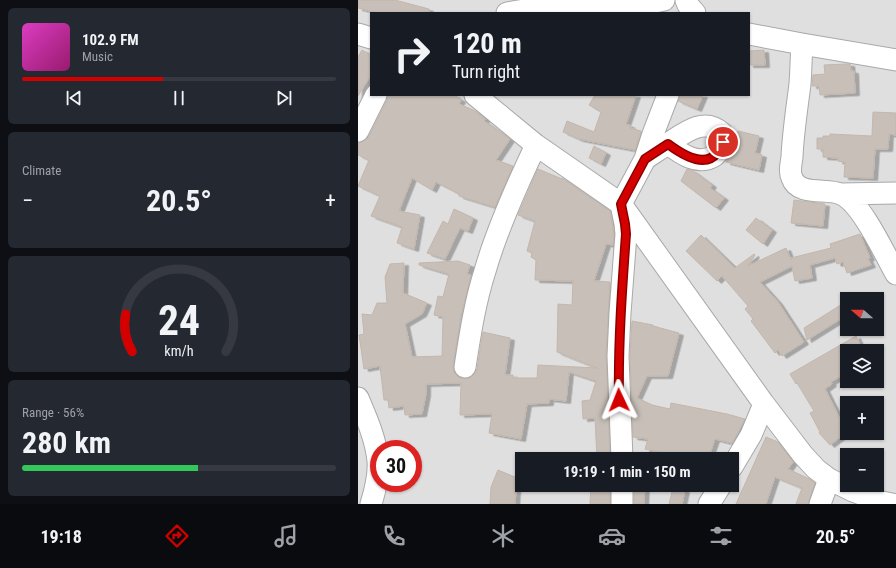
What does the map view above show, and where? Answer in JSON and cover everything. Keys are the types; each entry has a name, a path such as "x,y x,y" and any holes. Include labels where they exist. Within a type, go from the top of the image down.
{"street":[{"path":"513,12 537,8 655,2 664,0"},
{"path":"675,0 677,12"},
{"path":"686,0 694,12"},
{"path":"358,34 370,38"},
{"path":"750,34 896,60"},
{"path":"802,44 800,83 792,150 792,178 798,187 804,189 821,190 841,194 896,193"},
{"path":"358,131 376,96"},
{"path":"475,96 536,146 621,204 802,455 829,479 853,491 886,503"},
{"path":"622,452 618,356 626,234 621,204 645,159 668,96"},
{"path":"645,159 668,144"},
{"path":"465,367 475,306 484,271 520,178 536,146"},
{"path":"841,194 849,199 862,215 896,274"},
{"path":"358,398 371,433 378,461 376,483 371,504"},
{"path":"739,455 751,435 764,404"},
{"path":"820,504 829,479"},
{"path":"622,492 622,504"},
{"path":"709,504 717,492"}],"shaded area":[{"path":"358,0 896,0 896,504 358,504"}],"building":[{"path":"358,0 395,0 429,9 429,12 374,12 358,8"},
{"path":"362,50 370,54 370,77 358,96 358,57"},
{"path":"764,50 765,65 750,65 750,51"},
{"path":"850,64 851,71 854,71 855,93 820,95 819,86 812,86 813,75 825,74 824,65"},
{"path":"388,96 455,96 461,100 459,104 473,110 485,119 484,121 510,139 496,160 513,166 495,207 459,196 459,194 436,182 432,190 412,178 399,211 420,215 414,249 397,243 402,227 371,216 380,196 358,186 369,160 358,155 358,143 364,141 369,136"},
{"path":"594,96 636,96 626,124 631,126 630,128 641,131 635,150 579,139 563,132 567,121 594,132 601,112 589,105"},
{"path":"680,96 703,96 697,109 678,101"},
{"path":"873,112 896,113 896,135 889,134 888,149 875,149 873,178 844,177 845,162 838,161 838,158 823,157 823,149 817,149 817,138 830,136 830,134 872,136"},
{"path":"738,131 759,136 755,153 762,155 759,170 726,162 731,154 733,146 735,146"},
{"path":"594,146 606,153 601,164 589,158"},
{"path":"538,169 562,178 610,211 614,234 613,245 606,244 594,281 610,282 606,355 610,452 597,452 595,418 583,419 582,401 590,400 596,381 569,372 566,401 549,399 549,403 527,404 521,439 489,433 492,414 460,415 461,383 426,384 426,394 422,414 405,415 404,406 389,408 388,400 384,400 380,366 364,369 359,335 364,334 362,314 372,315 377,303 387,303 385,277 390,264 404,263 403,293 427,303 422,314 405,324 412,357 442,356 443,317 434,315 438,296 443,297 449,274 419,265 419,263 458,261 470,265 467,274 471,275 461,316 453,365 454,372 458,377 463,379 469,378 475,374 483,332 510,338 505,375 513,375 513,378 537,378 538,365 597,368 557,352 558,304 572,305 573,281 535,280 536,260 531,257 532,253 527,251 535,221 518,215"},
{"path":"687,169 693,171 712,185 710,188 724,198 716,208 681,181"},
{"path":"794,200 825,204 823,226 791,223"},
{"path":"454,209 473,218 468,231 460,228 445,259 427,253 443,221 448,224"},
{"path":"756,218 772,230 763,244 746,230"},
{"path":"860,234 870,258 868,259 871,265 847,273 843,262 837,264 835,258 810,265 812,278 795,281 792,266 760,282 778,302 804,342 782,356 778,350 775,353 751,321 753,319 745,309 748,306 722,276 717,281 686,251 701,235 735,268 754,254 755,255 748,266 786,248 791,260 791,258 831,248 830,244"},
{"path":"840,305 840,319 807,340 804,328"},
{"path":"632,321 653,325 679,333 668,376 647,376 637,398 652,405 670,409 671,403 745,419 732,443 715,439 710,452 658,452 645,449 648,439 633,437 630,356"},
{"path":"856,336 860,344 842,344"},
{"path":"840,345 840,376 831,382 832,384 825,389 839,417 840,416 840,437 830,445 819,433 820,432 810,413 814,411 790,374"},
{"path":"766,437 778,442 793,462 788,469 815,483 808,504 796,504 802,488 775,477 766,504 736,504"},
{"path":"498,470 515,477 515,504 490,504 491,487"},
{"path":"591,492 610,492 610,504 590,504"},
{"path":"634,492 645,492 644,504 634,504"},
{"path":"672,492 685,492 682,504 669,504"}],"route":[{"path":"619,400 618,356 626,234 624,214 621,204 645,159 668,144 681,153 694,159 708,160 717,153 723,142"}]}
